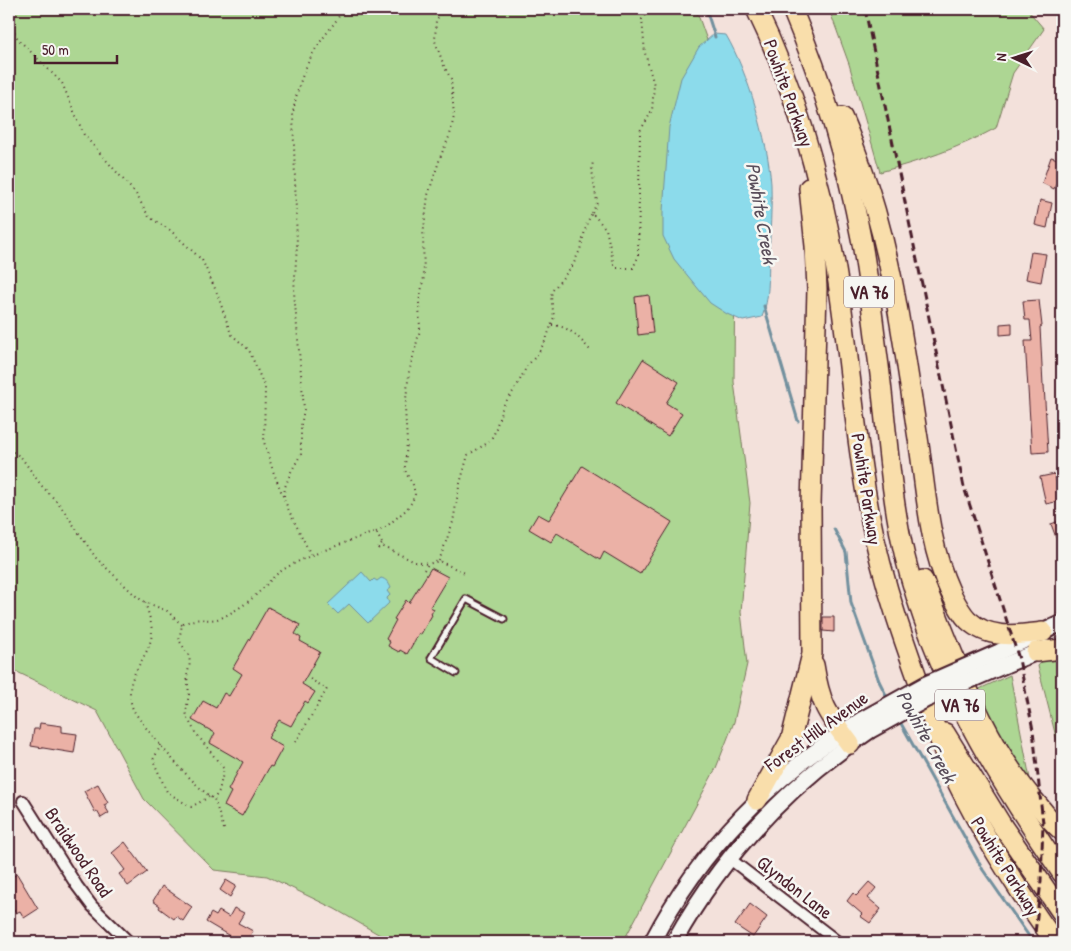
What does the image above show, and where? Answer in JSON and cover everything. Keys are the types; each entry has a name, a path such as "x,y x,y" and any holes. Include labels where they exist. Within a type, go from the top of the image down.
{"highway":[{"name":"Powhite Parkway","path":"756,9 788,82 816,172 838,283 869,514 897,620 948,763 984,834 1015,886 1055,942"},
{"name":"Powhite Parkway","path":"792,9 827,101 846,166 861,239 897,519 908,567 928,631 978,742 1008,793 1062,873"},
{"path":"816,70 847,128 871,192 882,235 894,287 933,540 944,578 957,605 968,620 985,630 1003,636 1043,632"},
{"path":"802,122 815,246 817,289 811,505 812,654 822,703 846,738"},
{"path":"897,519 953,656 989,734 1015,777 1062,831"},
{"path":"1036,652 1062,649"},
{"path":"757,800 791,739 812,654"},
{"name":"VA 76","path":"929,710 961,757 1003,827 1062,912"}],"main road":[{"name":"Forest Hill Avenue","path":"652,942 698,867 714,846 757,800 866,725 927,699 1002,659 1043,632 1062,623"},
{"name":"Forest Hill Avenue","path":"1002,659 1036,652 1062,642"},
{"name":"Forest Hill Avenue","path":"674,942 715,876 730,858 754,830 846,738"}],"street":[{"name":"Braidwood Road","path":"23,801 76,886 92,906 130,942"},
{"name":"Glyndon Lane","path":"730,858 838,942"}],"lane":[{"path":"456,673 431,658 466,599 504,619"}],"path":[{"path":"284,497 291,472 301,454 301,426 304,409 294,292 297,214 293,112 296,96 306,68 316,48 343,9"},
{"path":"182,624 198,618 206,620 222,617 256,595 276,575 311,555 357,537 376,532 387,526 406,510 412,502 415,494 405,467 407,442 405,408 409,372 420,330 419,302 424,277 423,236 428,195 441,155 450,135 454,116 451,79 435,41 436,20 445,9"},
{"path":"592,214 606,229 614,265 617,268 633,268 638,257 640,131 652,111 654,85 645,53 642,19 651,9"},
{"path":"9,24 18,39 62,83 84,135 136,194 149,217 170,230 202,260 217,293 231,334 249,350 265,388 264,442 289,512 311,555"},
{"path":"439,561 452,522 468,455 489,442 494,434 503,406 517,386 527,366 537,355 552,325 554,317 552,291 572,265 580,250 587,223 597,202 592,170 593,160"},
{"path":"552,325 562,326 572,331 591,351"},
{"path":"9,449 21,457 41,485 60,505 96,558 137,596 145,602 167,611 182,624"},
{"path":"376,532 384,547 415,562 428,564 439,561 465,573"},
{"path":"378,550 382,544"},
{"path":"424,570 428,564"},
{"path":"145,602 152,627 152,639 132,683 131,701 134,710 161,745 201,790 214,799 224,829"},
{"path":"182,624 179,640 189,656 190,663 187,676 189,694 186,711 187,717 195,732 224,770 214,799"},
{"path":"296,742 327,689 308,678"},
{"path":"161,745 153,760 168,792 190,807 210,797"}],"green space":[{"path":"9,9 696,9 708,43 735,241 734,382 750,503 741,612 747,664 734,722 716,768 623,942 392,942 335,909 267,876 214,870 144,799 97,711 9,668"},
{"path":"829,9 1027,9 1044,29 1013,73 996,128 940,153 880,172 849,64"},
{"path":"1062,656 1062,785 1057,741 1038,666 1044,659"},
{"path":"1010,675 1030,779 1015,763 975,691"}],"water":[{"path":"714,34 726,35 742,68 756,107 766,148 771,184 768,280 765,310 762,317 743,321 727,314 710,303 674,259 663,236 669,127 681,78 699,47"},
{"path":"362,572 371,582 374,579 377,581 381,578 384,579 391,588 387,591 390,595 387,598 389,603 368,623 349,604 338,614 328,604"}],"building":[{"path":"1051,157 1062,160 1061,171 1054,189 1042,183"},
{"path":"1040,200 1052,203 1047,228 1035,225"},
{"path":"1031,252 1046,254 1041,282 1026,279"},
{"path":"649,295 653,333 638,335 635,297"},
{"path":"1039,300 1048,452 1032,453 1025,341 1032,341 1030,320 1025,320 1023,301"},
{"path":"1012,323 1012,334 1000,335 1000,324"},
{"path":"643,359 679,382 666,403 682,413 668,436 616,403"},
{"path":"582,466 672,522 640,574 604,552 600,560 557,533 551,542 529,529 538,514 549,520"},
{"path":"1055,474 1060,501 1046,504 1040,477"},
{"path":"1062,520 1062,551 1061,551 1051,524"},
{"path":"431,568 448,577 430,607 434,609 432,615 421,634 419,633 407,654 400,650 399,652 388,646 390,642 386,639 396,620 394,619 406,600 409,603"},
{"path":"268,607 300,625 295,634 301,638 300,641 320,652 302,684 315,692 308,703 305,701 291,726 279,720 268,738 283,747 242,816 224,806 231,792 228,790 243,762 210,743 215,733 192,720 203,701 216,708 224,693 229,696 242,674 233,668"},
{"path":"823,617 834,617 834,632 823,631"},
{"path":"40,723 62,726 62,732 77,734 74,753 31,746 34,729 39,729"},
{"path":"98,784 108,803 104,805 109,813 101,818 97,811 95,812 84,791"},
{"path":"125,842 147,872 128,886 119,874 125,870 112,853"},
{"path":"17,874 38,909 24,918 20,911 16,913 9,902 13,900 9,894 9,879"},
{"path":"226,880 236,886 230,897 220,890"},
{"path":"869,882 876,888 868,898 881,909 870,923 860,916 862,914 847,901 853,893 856,896"},
{"path":"162,886 192,907 183,921 176,916 174,919 153,901"},
{"path":"750,904 767,917 753,937 735,925"},
{"path":"234,908 244,913 238,923 253,931 246,942 231,942 233,938 206,922 211,913 216,916 219,911 229,917"}],"waterway":[{"name":"Powhite Creek","path":"706,9 715,37"},
{"name":"Powhite Creek","path":"764,306 798,421"},
{"name":"Powhite Creek","path":"834,529 846,552 851,603 879,681 888,699"},
{"name":"Powhite Creek","path":"899,720 983,870 1033,942"}],"railway":[{"path":"865,9 964,487 1019,659 1033,730 1043,823 1041,881 1034,942"}]}
